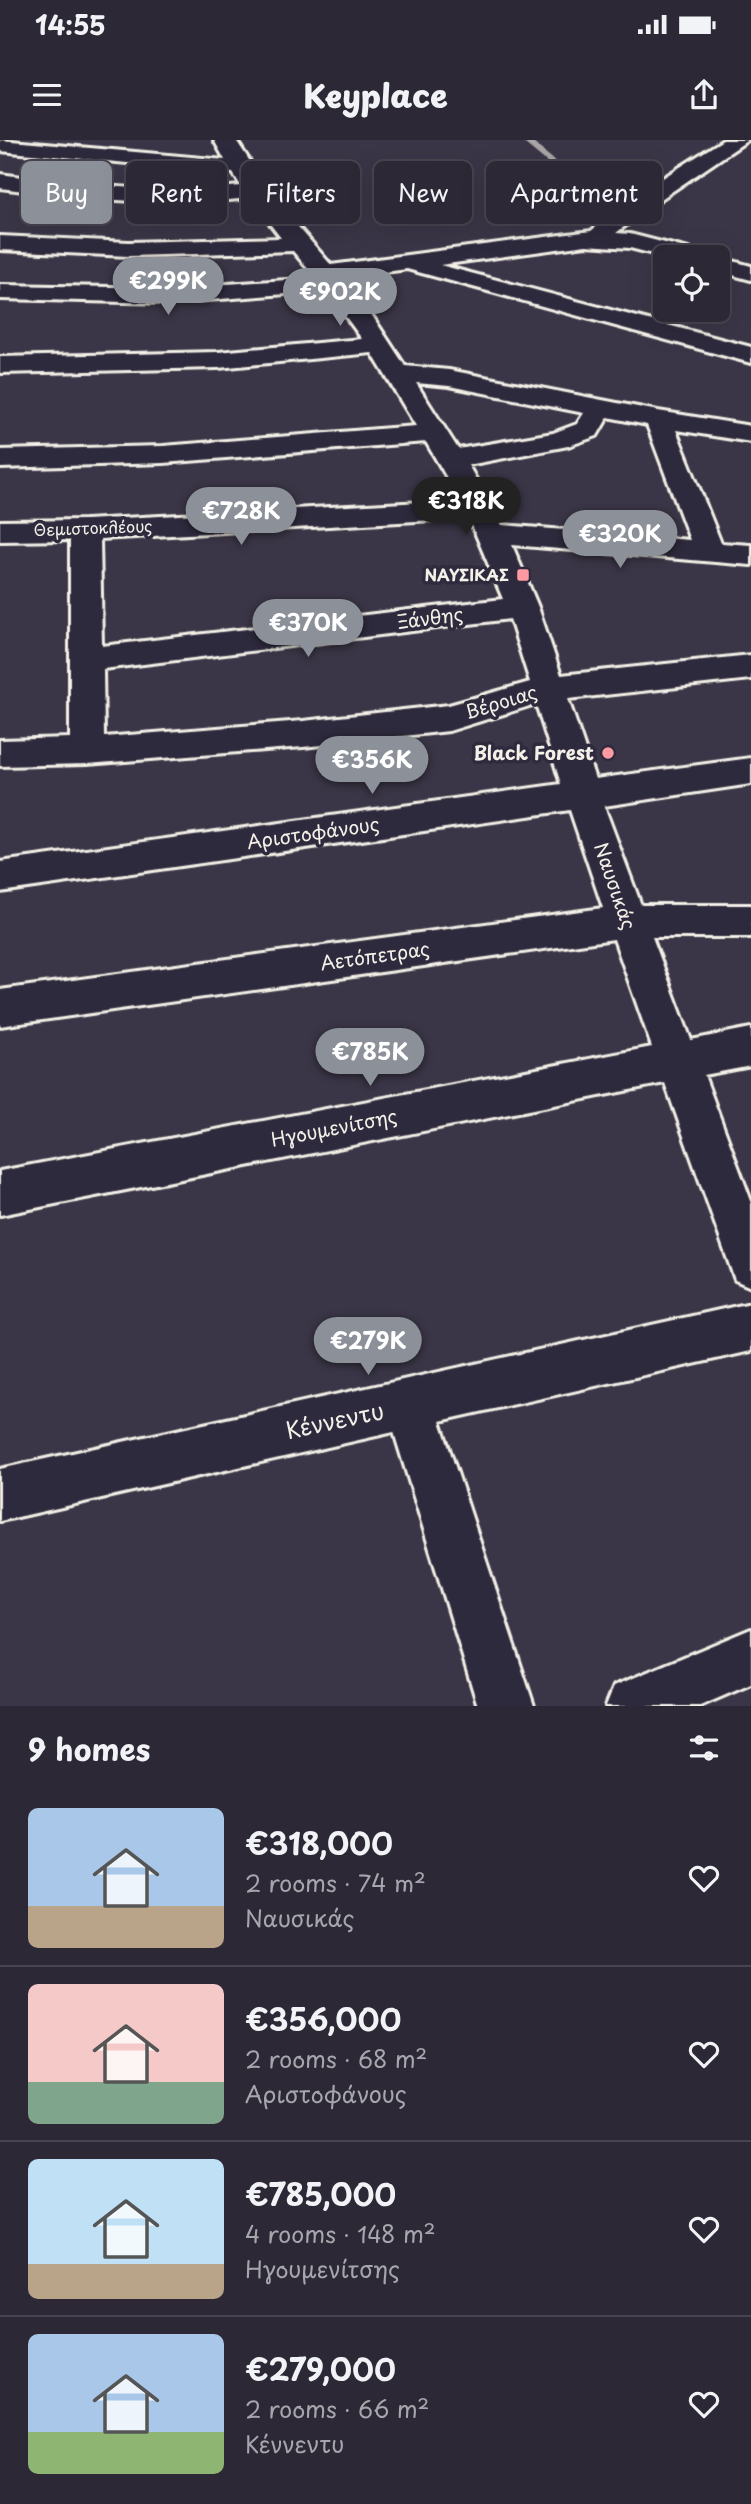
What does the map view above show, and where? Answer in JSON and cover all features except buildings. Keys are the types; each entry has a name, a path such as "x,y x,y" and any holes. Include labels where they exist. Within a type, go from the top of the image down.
{"street":[{"name":"Ναυσικάς","path":"225,140 241,171"},
{"path":"597,238 620,216 737,140"},
{"path":"0,145 238,167"},
{"path":"0,181 59,188 183,195 241,193"},
{"name":"Ναυσικάς","path":"284,224 380,345 453,459 486,521 522,607 626,921 680,1060 751,1264"},
{"path":"0,292 96,295 205,293 329,278 402,262 556,240 597,238 653,246"},
{"path":"0,243 129,249 300,244"},
{"path":"402,262 751,355"},
{"path":"730,267 751,273"},
{"path":"0,365 117,365 218,360 380,345"},
{"path":"397,373 449,378 658,419 751,433"},
{"path":"453,459 558,440 587,430 600,408"},
{"path":"658,419 710,552"},
{"path":"0,459 91,460 253,450 434,433"},
{"name":"Θεμιστοκλέους","path":"0,531 486,521 710,552 751,555"},
{"path":"85,530 87,751"},
{"name":"Ξάνθης","path":"88,659 522,607"},
{"name":"Βέροιας","path":"0,753 87,751 303,734 449,718 547,689 751,667"},
{"name":"Αριστοφάνους","path":"0,877 751,771"},
{"name":"Αετόπετρας","path":"0,1008 626,921 751,921"},
{"name":"Ηγουμενίτσης","path":"0,1194 751,1047"},
{"name":"Κέννεντυ","path":"0,1495 751,1327"},
{"path":"410,1404 506,1706"},
{"path":"634,1706 751,1656"}],"waterway":[{"path":"525,140 550,161"}],"place":[{"name":"ΝΑΥΣΙΚΑΣ","path":"523,575"},
{"name":"Black Forest","path":"608,753"}]}
